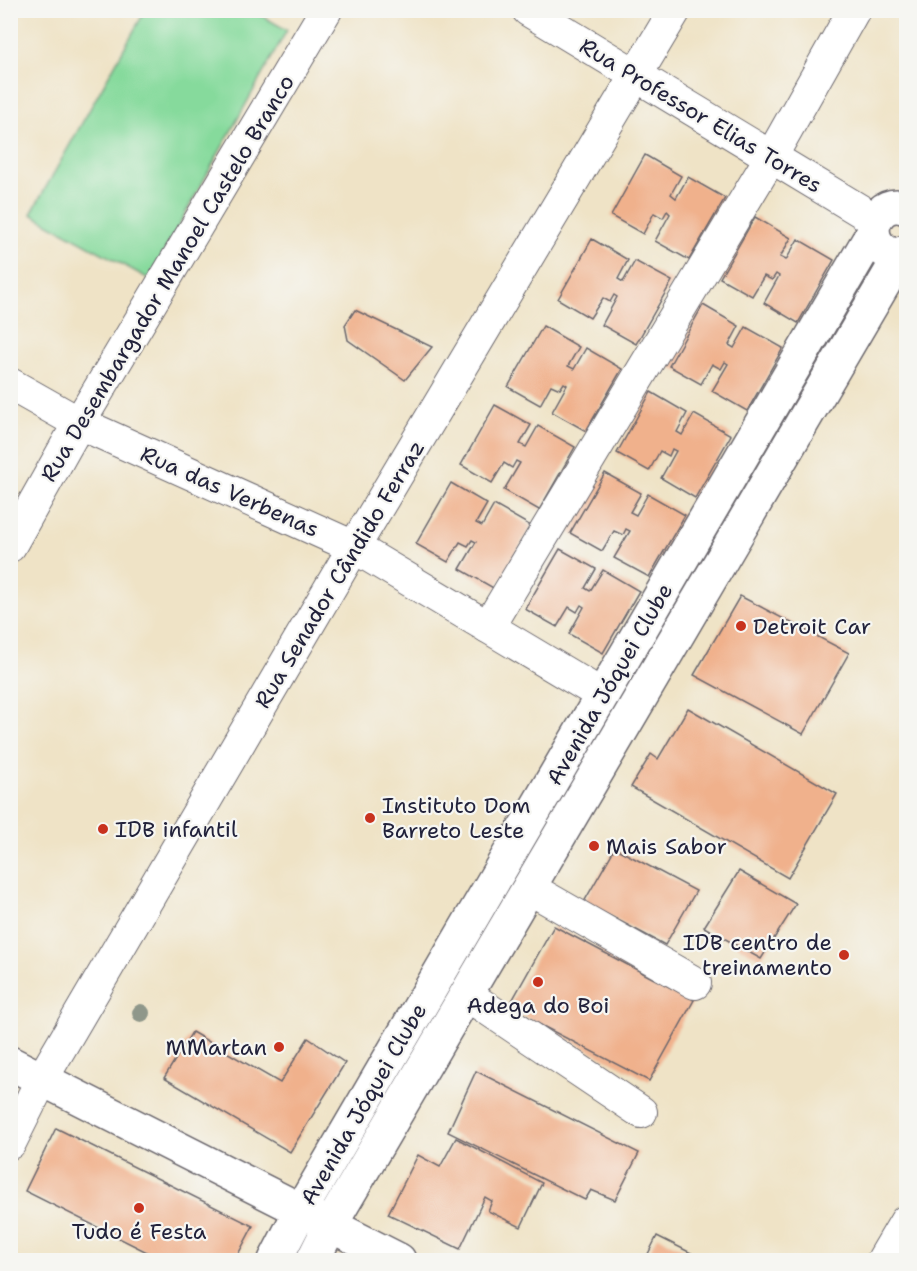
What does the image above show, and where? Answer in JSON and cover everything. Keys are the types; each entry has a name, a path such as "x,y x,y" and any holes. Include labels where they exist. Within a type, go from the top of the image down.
{"main road":[{"name":"Avenida Jóquei Clube","path":"891,210 875,241 887,252 904,252"},
{"name":"Avenida Jóquei Clube","path":"275,1260 300,1210 602,695 891,210"},
{"name":"Avenida Jóquei Clube","path":"313,1260 330,1226 904,252"},
{"path":"602,695 633,714"},
{"path":"10,1063 399,1260"}],"street":[{"name":"Rua Desembargador Manoel Castelo Branco","path":"10,546 79,423 326,10"},
{"name":"Rua Professor Elias Torres","path":"528,10 771,157 891,210"},
{"name":"Rua Senador Cândido Ferraz","path":"10,1143 42,1079 354,547 675,10"},
{"path":"488,627 771,157 854,10"},
{"name":"Rua das Verbenas","path":"10,384 79,423 354,547 602,695"},
{"path":"530,888 695,983"},
{"path":"466,995 641,1112"},
{"path":"884,1260 906,1221"}],"green space":[{"path":"145,11 253,11 287,30 149,279 31,214"}],"building":[{"path":"645,155 681,176 671,194 676,198 688,177 725,198 689,260 655,241 670,214 667,211 663,218 654,213 643,234 611,216"},
{"path":"755,217 791,238 780,257 786,260 798,239 834,260 798,323 764,303 779,276 776,274 772,280 764,276 752,296 720,278"},
{"path":"592,239 628,260 618,279 623,282 635,261 672,281 636,344 602,325 617,297 614,295 610,302 603,298 590,318 558,299"},
{"path":"703,305 739,326 729,345 734,348 746,327 783,348 747,411 712,391 728,364 725,362 721,369 712,364 701,384 669,366"},
{"path":"355,310 432,347 405,380 348,340 345,325"},
{"path":"543,326 579,347 568,366 574,369 586,348 622,369 586,431 552,412 567,385 564,383 560,389 551,385 540,405 508,387"},
{"path":"651,392 687,413 677,432 682,435 694,414 731,435 695,498 661,478 676,451 672,449 669,456 660,451 649,471 617,453"},
{"path":"495,405 531,425 520,444 526,447 538,426 575,447 539,510 504,490 520,463 516,461 512,468 504,463 492,483 461,465"},
{"path":"605,473 641,493 630,512 636,515 648,494 685,515 649,577 614,558 630,531 626,529 623,535 614,531 602,551 570,533"},
{"path":"451,483 487,504 476,523 482,526 494,505 531,526 495,589 460,569 476,542 472,540 468,546 460,542 448,562 416,544"},
{"path":"560,549 596,569 585,588 590,591 603,570 639,591 603,653 569,634 584,607 581,605 577,612 569,607 557,627 525,609"},
{"path":"740,596 849,653 803,734 694,675"},
{"path":"688,708 837,794 788,878 631,787 651,754 658,759"},
{"path":"615,848 696,891 665,945 584,902"},
{"path":"739,871 796,904 761,959 704,927"},
{"path":"554,926 694,1000 649,1081 508,1008"},
{"path":"192,1032 280,1083 308,1038 345,1063 290,1152 164,1078"},
{"path":"476,1071 639,1153 615,1200 591,1190 585,1200 448,1132"},
{"name":"Tudo é Festa","path":"56,1128 253,1226 235,1260 157,1260 159,1258 25,1191"},
{"path":"456,1138 542,1183 521,1227 488,1211 492,1201 485,1197 460,1249 388,1214 418,1155 440,1167"},
{"path":"657,1236 705,1260 645,1260"}],"place":[{"name":"Detroit Car","path":"741,626"},
{"name":"Instituto Dom Barreto Leste","path":"370,818"},
{"name":"IDB infantil","path":"103,829"},
{"name":"Mais Sabor","path":"594,846"},
{"name":"IDB centro de treinamento","path":"844,955"},
{"name":"Adega do Boi","path":"538,982"},
{"name":"MMartan","path":"279,1047"},
{"name":"Tudo é Festa","path":"139,1208"}]}
